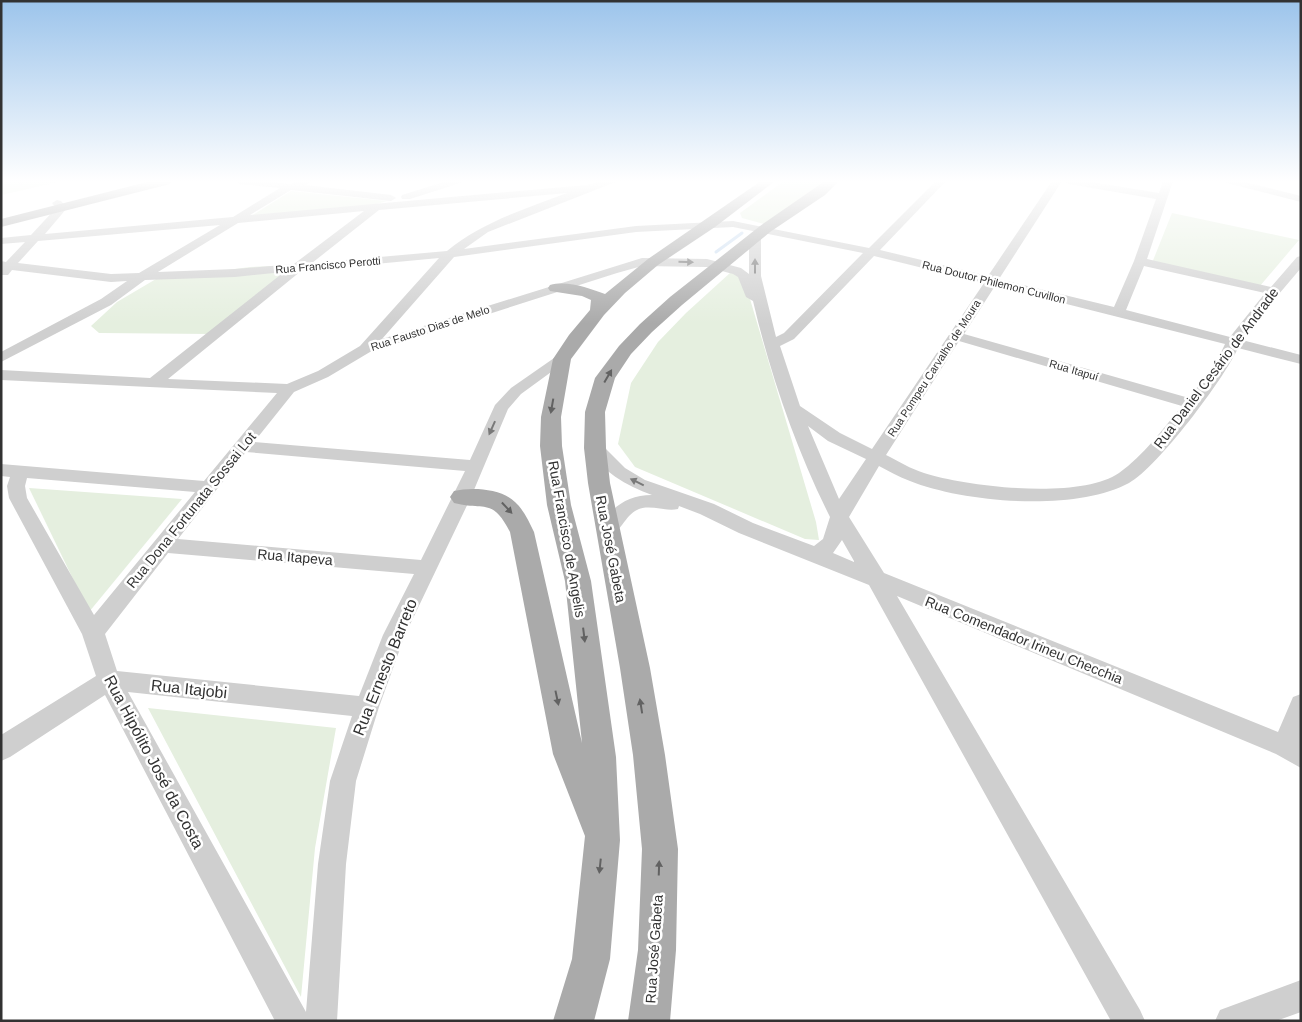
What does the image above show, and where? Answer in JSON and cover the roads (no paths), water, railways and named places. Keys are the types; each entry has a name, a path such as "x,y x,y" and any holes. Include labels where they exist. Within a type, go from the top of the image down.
{"main road":[{"name":"Rua Francisco de Angelis","path":"573,1021 591,959 603,840 600,757 578,581 559,505 551,446 550,417 562,359 575,339 598,311 653,262 703,229"},
{"name":"Rua José Gabeta","path":"649,1021 657,950 660,849 649,755 635,668 607,531 595,448 595,412 606,378 625,350 646,328 766,229"},
{"path":"556,288 593,294 600,298 598,311"},
{"path":"462,497 503,502 512,511 522,532 569,754 603,840"}],"street":[{"path":"4,268 37,238 43,229"},
{"path":"1,241 145,229"},
{"path":"1,358 106,302 140,278 221,229"},
{"path":"153,383 349,229"},
{"path":"365,349 450,254 467,240 487,229"},
{"name":"Rua Francisco Perotti","path":"4,268 87,277 140,278 297,268 450,254 643,229"},
{"name":"Rua Doutor Philemon Cuvillon","path":"747,229 760,233 873,252 1118,312 1301,360"},
{"path":"772,344 789,336 895,229"},
{"name":"Rua Pompeu Carvalho de Moura","path":"815,554 832,542 839,517 849,498 1025,229"},
{"path":"1118,312 1140,261 1151,229"},
{"path":"484,230 526,244"},
{"path":"760,233 755,276 767,327 793,408 821,482 857,551 877,580 1129,1021"},
{"name":"Rua Daniel Cesário de Andrade","path":"793,408 834,437 916,477 980,491 1028,496 1079,492 1101,488 1124,478 1149,457 1224,362 1233,343 1273,291 1301,260"},
{"path":"1140,261 1273,291"},
{"name":"Rua Fausto Dias de Melo","path":"1,375 289,389 323,374 365,349 642,262 707,263 737,271 743,275 767,327"},
{"name":"Rua Itapuí","path":"956,336 1192,404"},
{"name":"Rua Ernesto Barreto","path":"322,1021 332,864 343,780 367,707 394,635 462,497 501,408 516,390 562,359"},
{"name":"Rua Dona Fortunata Sossai Lot","path":"93,632 241,446 289,389"},
{"path":"241,446 476,466"},
{"name":"Rua Comendador Irineu Checchia","path":"595,448 619,472 639,484 708,509 746,528 815,554 1293,751"},
{"path":"11,471 209,487"},
{"name":"Rua Hipólito José da Costa","path":"11,471 18,498 93,632 109,680 293,1021"},
{"name":"Rua Comendador Irineu Checchia","path":"607,531 617,514 626,506 645,500 670,504 714,520 746,528"},
{"name":"Rua Itapeva","path":"163,546 427,568"},
{"path":"1,749 109,680"},
{"name":"Rua Itajobi","path":"109,680 367,707"},
{"path":"1293,751 1301,705"},
{"path":"1231,1021 1301,996"}],"waterway":[{"path":"716,252 742,233"}]}
